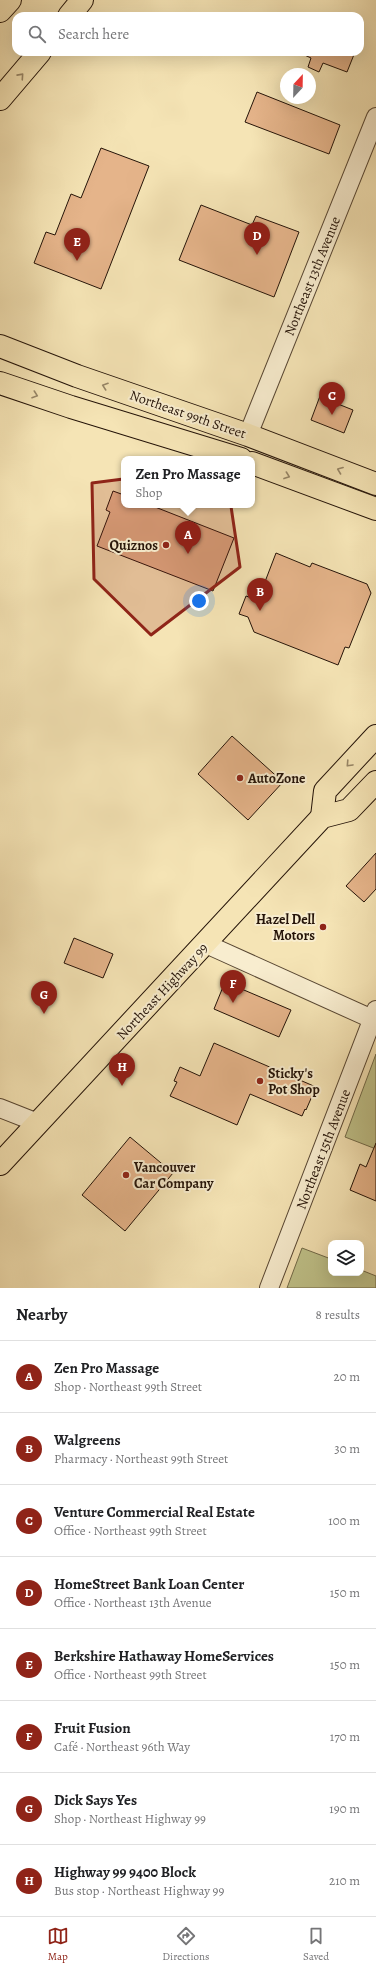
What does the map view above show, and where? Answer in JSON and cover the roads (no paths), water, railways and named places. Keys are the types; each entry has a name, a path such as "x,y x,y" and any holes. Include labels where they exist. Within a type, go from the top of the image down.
{"main road":[{"path":"0,11 10,0"},
{"path":"72,12 82,0"},
{"path":"0,99 37,56"},
{"name":"Northeast 99th Street","path":"0,346 77,376 248,435 376,484"},
{"name":"Northeast 99th Street","path":"0,383 80,410 230,456"},
{"path":"80,410 110,408 131,411 222,441 248,435"},
{"path":"255,464 376,509"},
{"path":"376,736 325,791 322,817 349,810 376,782"},
{"name":"Northeast Highway 99","path":"0,1164 206,944 322,817"}],"street":[{"name":"Northeast 13th Avenue","path":"248,435 376,117"},
{"path":"206,944 374,1014"},
{"name":"Northeast 15th Avenue","path":"269,1288 374,1014"},
{"path":"0,1108 38,1123"}],"place":[{"name":"HomeStreet Bank Loan Center","path":"257,255"},
{"name":"Berkshire Hathaway HomeServices","path":"77,261"},
{"name":"Venture Commercial Real Estate","path":"332,415"},
{"name":"Quiznos","path":"166,545"},
{"name":"Zen Pro Massage","path":"188,554"},
{"name":"Walgreens","path":"260,611"},
{"name":"AutoZone","path":"240,778"},
{"name":"Hazel Dell Motors","path":"323,927"},
{"name":"Fruit Fusion","path":"233,1003"},
{"name":"Dick Says Yes","path":"44,1014"},
{"name":"Sticky's Pot Shop","path":"260,1081"},
{"name":"Highway 99 9400 Block","path":"122,1086"},
{"name":"Vancouver Car Company","path":"126,1175"}]}
